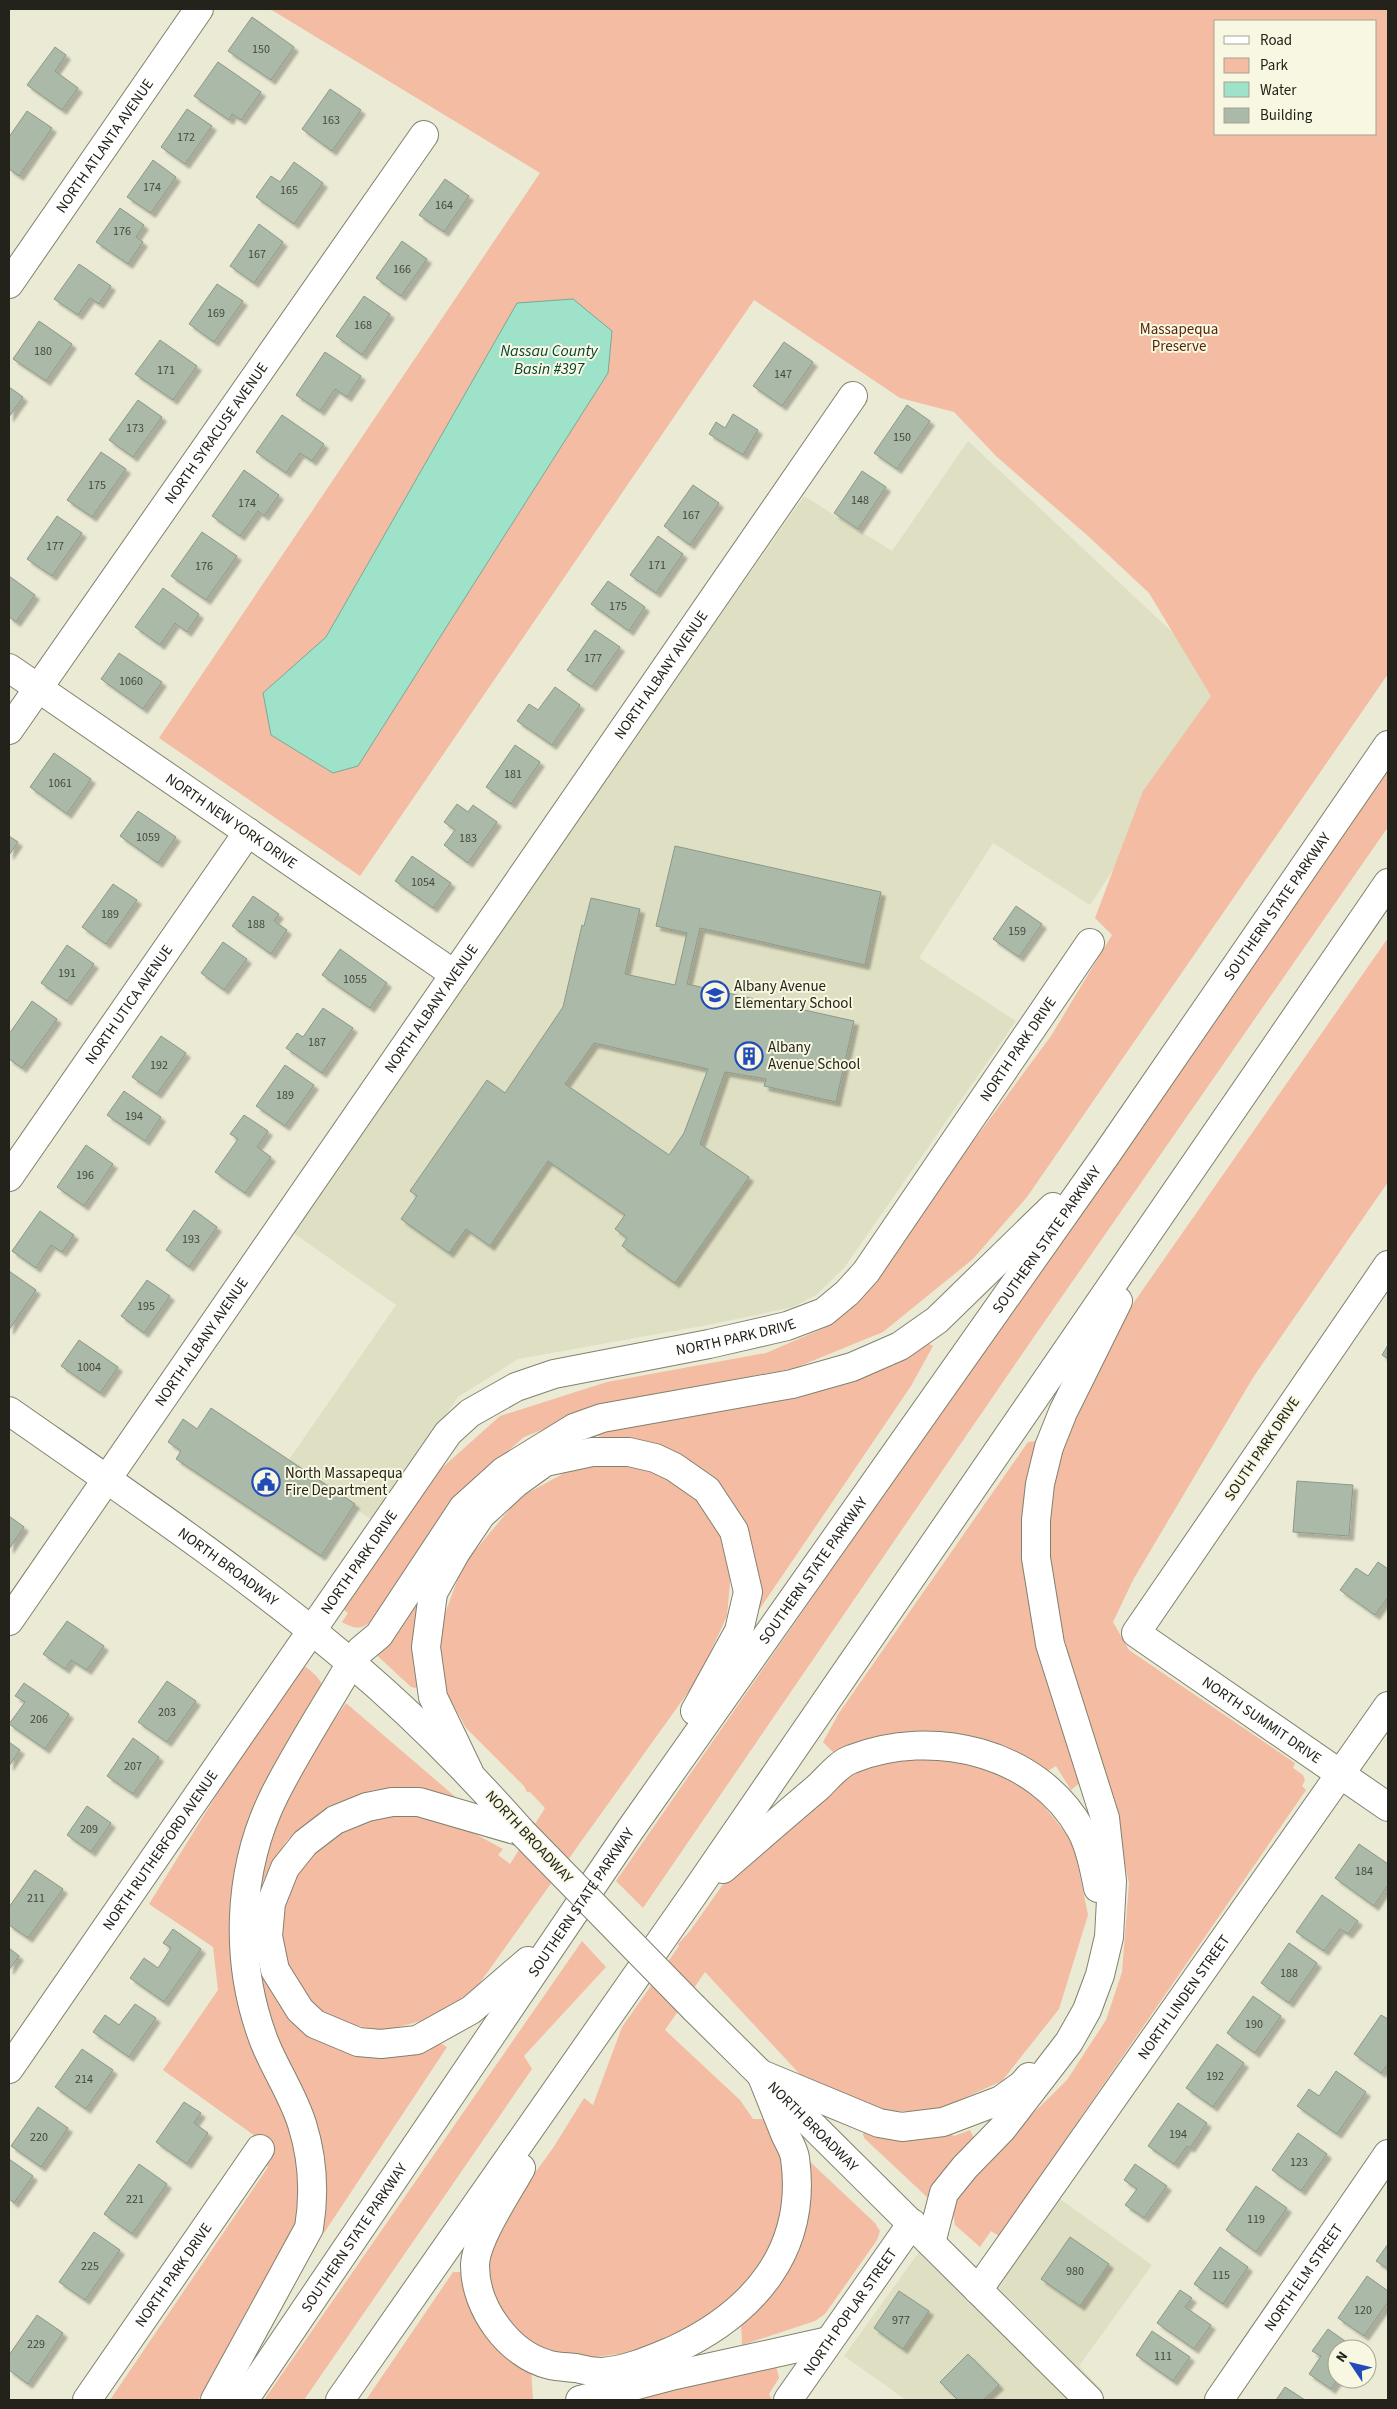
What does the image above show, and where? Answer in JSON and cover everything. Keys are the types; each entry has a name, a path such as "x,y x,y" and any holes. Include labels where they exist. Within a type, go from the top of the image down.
{"main road":[{"name":"NORTH ATLANTA AVENUE","path":"9,284 199,9"},
{"name":"NORTH SYRACUSE AVENUE","path":"9,730 424,135"},
{"name":"NORTH ALBANY AVENUE","path":"9,1621 853,396"},
{"name":"NORTH NEW YORK DRIVE","path":"9,668 454,974"},
{"name":"SOUTHERN STATE PARKWAY","path":"244,2400 560,1931 1106,1154 1388,745"},
{"name":"NORTH UTICA AVENUE","path":"9,1177 248,832"},
{"path":"340,2400 693,1895 1388,883"},
{"path":"1339,954 1388,894"},
{"name":"NORTH PARK DRIVE","path":"311,1631 448,1433 470,1413 516,1386 554,1374 709,1344 787,1326 824,1312 847,1293 866,1272 1090,942"},
{"path":"215,2400 309,2228 313,2206 313,2171 302,2123 264,2040 251,1996 244,1946 243,1911 249,1870 257,1837 275,1794 351,1662 361,1650 379,1635 463,1508 504,1471 574,1428 602,1418 792,1384 852,1367 900,1346 937,1320 978,1282 1106,1154"},
{"path":"931,2243 944,2193 965,2167 1002,2129 1069,2042 1086,2010 1100,1975 1109,1936 1112,1881 1105,1818 1050,1644 1036,1558 1036,1520 1040,1484 1049,1447 1063,1412 1164,1210"},
{"name":"SOUTH PARK DRIVE","path":"1136,1633 1388,1265"},
{"name":"NORTH BROADWAY","path":"9,1411 183,1532 351,1662 469,1772 522,1832 694,2008 1089,2400"},
{"path":"469,1772 433,1697 426,1647 433,1593 456,1552 481,1515 516,1483 545,1462 592,1452 629,1452 655,1458 674,1467 707,1490 734,1531 748,1592 739,1632 630,1830"},
{"name":"NORTH RUTHERFORD AVENUE","path":"9,2069 311,1631"},
{"name":"NORTH SUMMIT DRIVE","path":"1136,1633 1388,1807"},
{"name":"NORTH LINDEN STREET","path":"978,2290 1388,1706"},
{"path":"693,1895 850,1759 892,1748 940,1746 984,1754 1017,1766 1050,1790 1081,1830 1090,1853 1101,1902 1098,1940 1088,1980 1067,2022 1044,2059 1022,2085 1001,2100 943,2122 902,2127 878,2123 761,2074"},
{"path":"522,1832 418,1802 392,1802 367,1806 335,1820 305,1843 285,1868 271,1903 268,1936 275,1970 300,2010 315,2024 358,2042 381,2044 417,2040 471,2010 560,1931"},
{"path":"607,2018 485,2233 475,2265 484,2307 495,2326 516,2348 548,2365 601,2372 642,2365 691,2342 730,2316 760,2288 780,2260 792,2231 796,2193 795,2157 761,2074"},
{"name":"NORTH PARK DRIVE","path":"87,2400 260,2149"},
{"name":"NORTH ELM STREET","path":"1219,2400 1388,2154"},
{"name":"NORTH POPLAR STREET","path":"788,2400 912,2223"},
{"path":"580,2400 675,2375 829,2341"}],"shaded area":[{"name":"Albany Avenue Elementary School","path":"968,441 1232,688 1090,905 993,843 919,958 1016,1021 844,1268 816,1295 793,1307 708,1325 518,1359 458,1397 372,1520 288,1461 396,1305 289,1230 804,496 892,551"},
{"path":"1056,2196 1152,2265 1079,2366 1102,2390 1094,2400 906,2400 844,2356 932,2234 995,2279"}],"green space":[{"name":"Massapequa Preserve","path":"270,9 1388,9 1388,674 1027,1197 973,1259 883,1332 795,1368 610,1403 524,1437 458,1495 370,1622 360,1628 349,1626 342,1622 348,1613 340,1607 434,1475 500,1416 607,1382 766,1353 831,1325 884,1272 918,1216 1051,1036 1112,935 1095,918 1143,791 1211,696 1149,593 1088,536 996,456 954,412 900,398 754,300 360,876 159,738 540,173"},
{"path":"1388,767 1388,827 1029,1344 643,1908 616,1881"},
{"path":"1388,938 1388,1182 1254,1376 1133,1580 1113,1622 1129,1650 1295,1763 1293,1768 1303,1775 1305,1780 1302,1786 1306,1790 999,2236 991,2231 980,2247 955,2225 953,2213 959,2190 989,2157 1067,2080 1106,2020 1122,1972 1129,1883 1115,1819 1058,1634 1045,1540 1058,1442 1091,1364"},
{"path":"924,1341 933,1346 911,1386 759,1610 752,1605 717,1485 669,1449 597,1436 547,1451 590,1428"},
{"path":"1037,1441 1022,1531 1030,1613 1055,1703 1082,1781 1071,1790 1056,1766 1046,1772 996,1745 948,1732 898,1733 833,1752 823,1742 839,1713 1028,1442"},
{"path":"586,1461 652,1464 703,1501 732,1560 727,1616 699,1677 479,1984 440,2016 383,2031 331,2020 293,1985 276,1940 284,1885 322,1836 390,1807 433,1811 503,1849 498,1855 510,1864 545,1808 530,1792 527,1792 524,1786 466,1728 444,1688 437,1635 463,1565 519,1498"},
{"path":"442,1554 419,1684 416,1688 411,1687 369,1648"},
{"path":"306,1667 320,1680 323,1692 322,1698 267,1778 245,1833 235,1891 304,2189 290,2256 258,2313 198,2400 110,2400 268,2167 265,2165 273,2149 163,2070 218,1990 213,1947 149,1904 263,1720 297,1671"},
{"path":"346,1703 459,1800 423,1789 374,1790 329,1806 287,1840 260,1886 254,1922 262,1977 291,2017 327,2045 370,2055 431,2045 442,2044 447,2047 324,2233 317,2229 272,2032 254,1979 253,1882 285,1789"},
{"path":"949,1754 1026,1784 1073,1842 1088,1915 1059,2009 1002,2081 935,2111 875,2111 808,2083 705,1972 665,2030 740,2100 753,2119 763,2119 784,2161 788,2208 770,2257 718,2311 642,2351 579,2359 536,2348 499,2322 484,2272 492,2232 553,2148 584,2098 593,2105 622,2027 679,1946 678,1944 690,1931 731,1873 857,1764"},
{"path":"582,1941 606,1967 524,2056 532,2069 304,2400 264,2400"},
{"path":"943,2129 954,2136 970,2130 974,2138 941,2174 932,2199 928,2198 864,2138 863,2134 865,2130"},
{"path":"806,2158 875,2223 880,2231 877,2240 825,2314 815,2321 742,2345 741,2320 777,2285 795,2256 800,2241 805,2208"},
{"path":"453,2272 464,2272 468,2304 502,2353 531,2368 533,2400 366,2400"},
{"path":"771,2364 777,2369 779,2378 769,2394 772,2400 611,2400"}],"water":[{"name":"Nassau County Basin #397","path":"573,299 612,331 608,373 358,766 333,773 271,735 263,693 326,637 517,303"}],"building":[{"path":"252,17 294,47 271,80 228,51"},
{"path":"55,47 66,55 55,71 78,88 62,110 27,85"},
{"path":"218,62 261,92 241,120 232,114 229,120 194,96"},
{"path":"330,89 361,110 332,151 302,129"},
{"path":"187,109 212,126 185,164 161,147"},
{"path":"27,111 52,128 19,176 9,169 9,137"},
{"path":"153,160 176,177 151,213 127,197"},
{"path":"294,162 323,183 294,224 256,197 271,176 280,182"},
{"path":"445,179 469,196 444,232 419,215"},
{"path":"120,208 144,225 136,237 143,242 128,264 96,242"},
{"path":"259,224 283,242 254,283 230,266"},
{"path":"402,241 427,259 401,296 376,278"},
{"path":"79,264 111,286 99,304 90,298 78,315 54,299"},
{"path":"217,284 243,301 214,342 189,324"},
{"path":"364,296 390,314 362,355 336,336"},
{"path":"39,321 72,344 46,381 13,359"},
{"path":"160,340 197,366 173,400 135,374"},
{"path":"784,342 813,362 782,406 753,386"},
{"path":"325,352 361,376 347,397 335,389 320,411 296,395"},
{"path":"9,387 23,397 9,417"},
{"path":"138,400 162,417 133,457 109,440"},
{"path":"907,405 930,421 897,469 874,453"},
{"path":"733,414 758,430 743,455 709,434 716,422 725,428"},
{"path":"282,415 324,444 312,461 300,453 286,473 256,452"},
{"path":"101,452 126,469 92,517 67,500"},
{"path":"244,470 279,495 264,516 258,511 240,536 212,516"},
{"path":"862,471 886,487 858,529 834,513"},
{"path":"693,485 719,503 690,545 664,526"},
{"path":"57,516 82,533 52,576 27,559"},
{"path":"202,532 237,556 206,600 171,576"},
{"path":"658,536 683,554 656,593 630,575"},
{"path":"9,576 35,595 16,622 9,617"},
{"path":"608,581 645,607 629,631 591,604"},
{"path":"163,588 199,614 187,632 175,623 160,645 135,627"},
{"path":"595,630 620,647 592,687 567,670"},
{"path":"119,653 162,682 143,709 101,679"},
{"path":"555,687 580,705 552,745 517,721 529,704 538,710"},
{"path":"515,745 540,762 511,804 486,787"},
{"path":"54,753 91,779 67,814 30,787"},
{"path":"457,804 468,812 473,805 497,822 468,863 444,845 455,830 444,822"},
{"path":"138,811 176,837 158,863 120,836"},
{"path":"9,836 18,842 9,855"},
{"name":"Albany Avenue School","path":"675,846 881,892 865,965 700,928 687,984 854,1021 836,1102 764,1086 766,1079 725,1072 700,1144 749,1177 675,1283 622,1246 627,1238 615,1229 625,1215 548,1161 490,1246 466,1229 449,1253 401,1219 417,1196 410,1191 487,1080 505,1093 563,1007 582,925 584,926 591,898 640,909 625,974 675,985 687,933 656,926","holes":["594,1043 708,1069 684,1133 669,1155 565,1084"]},
{"path":"412,856 451,883 433,908 395,881"},
{"path":"113,884 137,900 106,944 82,927"},
{"path":"253,896 279,914 274,921 287,930 271,954 232,926"},
{"path":"1016,906 1042,924 1019,957 993,939"},
{"path":"223,942 247,959 224,990 201,973"},
{"path":"67,945 94,964 67,1001 41,983"},
{"path":"340,949 387,983 370,1008 322,975"},
{"path":"32,1001 57,1019 22,1068 9,1059 9,1034"},
{"path":"323,1008 353,1028 322,1073 286,1048 297,1033 303,1037"},
{"path":"161,1036 186,1053 157,1094 132,1077"},
{"path":"285,1065 314,1085 285,1126 256,1106"},
{"path":"124,1091 161,1117 145,1141 107,1115"},
{"path":"244,1115 268,1131 257,1147 271,1157 245,1193 215,1172 238,1139 230,1134"},
{"path":"86,1145 113,1164 84,1206 57,1187"},
{"path":"194,1210 217,1227 189,1267 166,1250"},
{"path":"40,1211 74,1235 62,1252 51,1245 36,1268 12,1251"},
{"path":"9,1271 36,1290 9,1330"},
{"path":"147,1280 170,1296 144,1333 121,1316"},
{"path":"79,1340 118,1367 100,1393 61,1366"},
{"path":"1388,1345 1388,1359 1382,1355"},
{"name":"North Massapequa Fire Department","path":"211,1408 355,1504 321,1556 176,1459 181,1451 168,1442 183,1419 197,1429"},
{"path":"1297,1481 1353,1485 1349,1536 1293,1532"},
{"path":"9,1516 24,1527 9,1549"},
{"path":"1378,1562 1388,1569 1388,1597 1375,1615 1340,1590 1356,1568 1368,1576"},
{"path":"67,1621 104,1646 87,1670 71,1660 65,1669 43,1654"},
{"path":"167,1681 196,1701 167,1742 138,1722"},
{"path":"24,1683 69,1714 45,1749 9,1724 25,1702 15,1696"},
{"path":"133,1738 159,1757 133,1794 107,1776"},
{"path":"9,1742 20,1750 9,1766"},
{"path":"87,1806 111,1823 91,1852 67,1835"},
{"path":"1359,1844 1388,1864 1388,1885 1374,1906 1335,1878"},
{"path":"35,1870 63,1889 28,1938 9,1925 9,1907"},
{"path":"1322,1895 1358,1921 1348,1934 1340,1929 1324,1951 1296,1932"},
{"path":"173,1929 201,1949 164,2002 130,1978 144,1958 158,1968 171,1948 163,1943"},
{"path":"1289,1943 1317,1963 1289,2003 1261,1983"},
{"path":"9,1948 19,1956 9,1970"},
{"path":"1253,1996 1281,2016 1255,2053 1227,2033"},
{"path":"135,2004 156,2018 129,2057 93,2032 105,2015 119,2025"},
{"path":"1381,2015 1388,2019 1388,2064 1381,2073 1354,2054"},
{"path":"1217,2044 1244,2063 1213,2107 1186,2088"},
{"path":"82,2049 113,2070 86,2109 55,2087"},
{"path":"1336,2071 1366,2092 1337,2134 1297,2106 1309,2089 1319,2096"},
{"path":"184,2102 201,2113 194,2123 208,2133 187,2164 156,2142"},
{"path":"1178,2103 1207,2123 1190,2148 1187,2146 1174,2164 1148,2146"},
{"path":"38,2107 68,2128 41,2167 11,2146"},
{"path":"1298,2133 1327,2154 1301,2191 1272,2170"},
{"path":"9,2159 33,2176 14,2203 9,2199"},
{"path":"139,2164 167,2184 132,2234 104,2214"},
{"path":"1135,2164 1167,2186 1144,2218 1125,2205 1137,2189 1124,2180"},
{"path":"1256,2186 1287,2208 1256,2252 1226,2230"},
{"path":"94,2232 120,2250 85,2300 59,2282"},
{"path":"1070,2237 1109,2264 1080,2306 1041,2279"},
{"path":"1388,2244 1388,2269 1376,2261"},
{"path":"1220,2247 1248,2267 1223,2304 1194,2284"},
{"path":"1367,2276 1388,2291 1388,2302 1364,2336 1338,2318"},
{"path":"1180,2290 1192,2298 1185,2307 1211,2325 1194,2349 1157,2323"},
{"path":"899,2291 929,2311 903,2349 874,2328"},
{"path":"37,2315 63,2333 28,2384 9,2370 9,2355"},
{"path":"1328,2329 1342,2339 1327,2339 1327,2386 1309,2374 1321,2356 1312,2351"},
{"path":"1152,2331 1190,2357 1173,2381 1136,2355"},
{"path":"968,2354 999,2385 983,2400 958,2400 940,2382"},
{"path":"1285,2387 1305,2400 1276,2400"}],"place":[{"name":"Albany Avenue Elementary School","path":"715,995"},
{"name":"Albany Avenue School","path":"749,1056"},
{"name":"North Massapequa Fire Department","path":"266,1482"}]}
